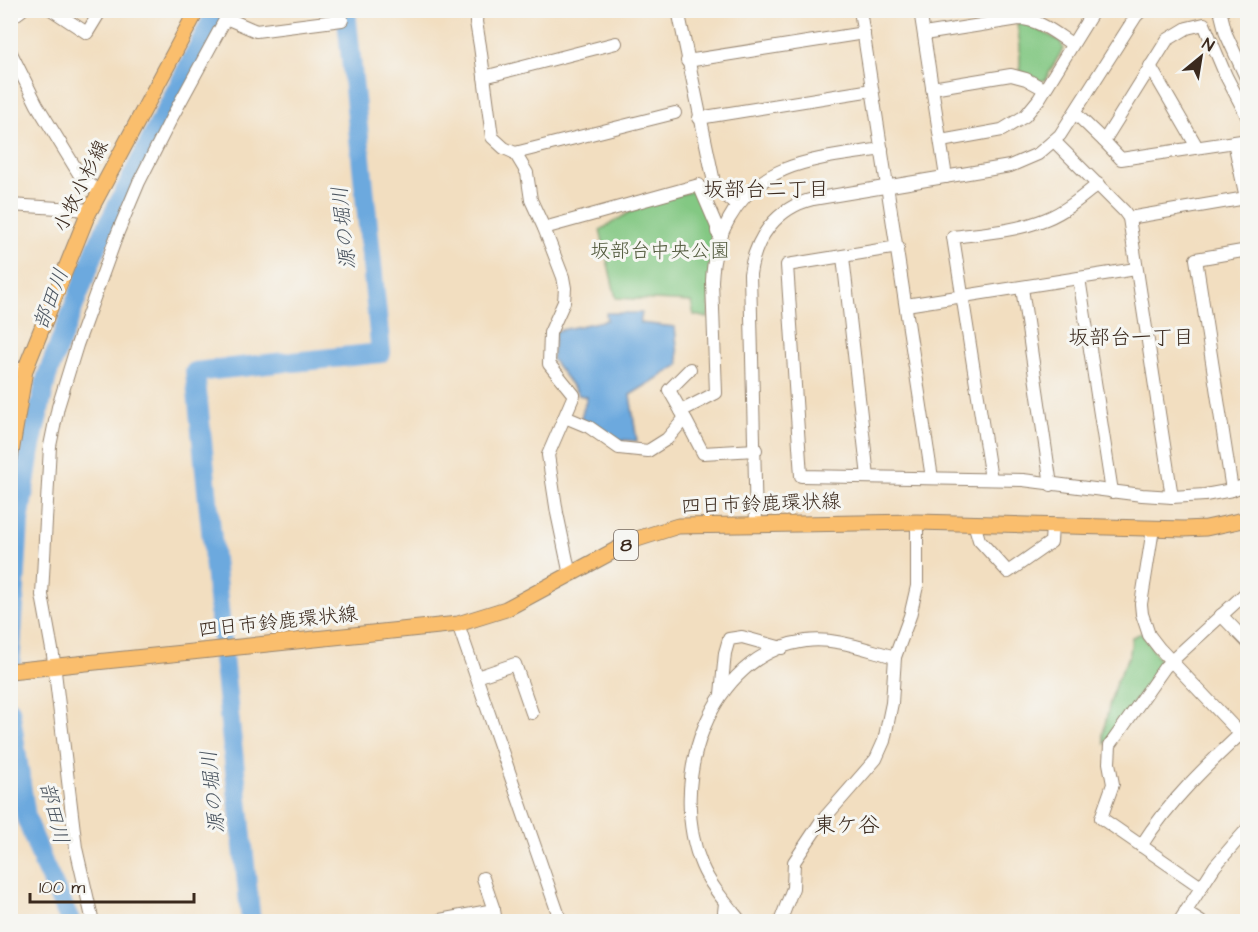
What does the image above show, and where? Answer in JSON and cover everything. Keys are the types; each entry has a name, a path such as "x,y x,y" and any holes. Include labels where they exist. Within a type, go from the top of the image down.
{"main road":[{"name":"小牧小杉線","path":"10,459 18,369 90,210 197,10"},
{"name":"四日市鈴鹿環状線","path":"15,671 458,624 506,609 634,540 678,526 917,522 1153,529 1206,528 1248,519"}],"street":[{"path":"10,19 22,10"},
{"path":"52,10 87,33 101,10"},
{"path":"93,921 76,848 55,667 42,595 50,446 58,407 108,257 135,192 171,119 226,18 256,31 342,20 341,10"},
{"path":"477,10 476,22 492,137 504,148 515,153 527,173 531,200 544,228 565,288 564,302 550,333 549,364 574,395 548,455 570,575"},
{"path":"678,10 715,187 737,205"},
{"path":"860,10 932,478"},
{"path":"920,10 946,177"},
{"path":"941,141 1010,127 1031,110 1094,10"},
{"path":"1220,10 1226,34 1248,82"},
{"path":"756,524 750,273 760,239 772,222 802,202 1010,166 1038,154 1054,141 1075,113 1135,12"},
{"path":"924,34 1028,19 1041,24 1072,44"},
{"path":"1104,141 1167,40 1187,28 1204,24 1226,76 1248,118"},
{"path":"687,61 864,33"},
{"path":"484,77 616,43"},
{"path":"10,51 37,105 81,177 99,192"},
{"path":"1150,66 1197,147"},
{"path":"932,88 1011,75 1026,79 1044,90"},
{"path":"699,118 872,90"},
{"path":"515,153 675,113"},
{"path":"1075,113 1121,159 1248,140"},
{"path":"1054,141 1129,218 1172,497"},
{"path":"1129,218 1247,202 1234,142"},
{"path":"565,417 589,427 619,448 648,451 667,439 683,414 716,393 712,281 715,252 737,205 754,186 780,170 802,163 882,149"},
{"path":"991,479 953,237 1017,227 1046,219 1076,201 1098,184"},
{"path":"544,228 699,185 717,232 722,235"},
{"path":"10,205 90,210"},
{"path":"898,247 788,265 801,476 1023,480 1112,492 1172,497 1205,495 1232,490 1248,484"},
{"path":"1232,490 1196,259 1248,250"},
{"path":"843,257 868,477"},
{"path":"906,305 1136,269"},
{"path":"1079,278 1112,492"},
{"path":"1022,288 1051,485"},
{"path":"690,369 669,390 703,453 756,450"},
{"path":"780,921 793,888 794,862 820,823 870,766 881,749 892,703 896,657 917,586 917,522"},
{"path":"974,523 979,540 1008,572 1051,542 1052,526"},
{"path":"1141,846 1174,800 1200,773 1245,734 1170,661 1149,635 1142,614 1142,590 1153,529"},
{"path":"1201,887 1101,818 1113,784 1109,763 1110,745 1170,661 1248,591"},
{"path":"1221,615 1248,643"},
{"path":"458,624 561,921"},
{"path":"720,698 725,652 729,639 742,637 782,648"},
{"path":"741,921 725,903 707,875 699,858 691,817 691,776 696,749 720,698 740,672 782,648 805,641 824,640 896,657"},
{"path":"477,677 515,664 532,713"},
{"path":"1201,921 1182,917 1231,846 1248,828"},
{"path":"439,921 495,916 483,878"},
{"path":"723,921 725,903"}],"green space":[{"path":"1017,23 1027,23 1061,42 1063,49 1045,80 1038,81 1020,71"},
{"name":"坂部台中央公園","path":"698,190 713,226 715,239 708,318 694,315 691,302 616,298 600,230 645,203"},
{"path":"1142,633 1161,664 1105,744 1103,734 1117,680 1130,654 1132,637"}],"water":[{"path":"606,313 642,313 640,323 675,327 679,365 630,395 637,441 623,440 622,443 580,421 587,397 579,395 552,359 556,331 607,320"}],"waterway":[{"name":"部田川","path":"10,667 19,522 30,450 47,376 97,246 217,10"},
{"name":"源の堀川","path":"293,362 381,353 346,10"},
{"name":"源の堀川","path":"222,638 195,372 285,362"},
{"name":"源の堀川","path":"223,657 251,922"},
{"name":"部田川","path":"10,710 26,817 44,865 71,922"}],"district":[{"name":"坂部台二丁目","path":"766,189"},
{"name":"坂部台一丁目","path":"1131,337"},
{"name":"東ケ谷","path":"847,825"}]}
